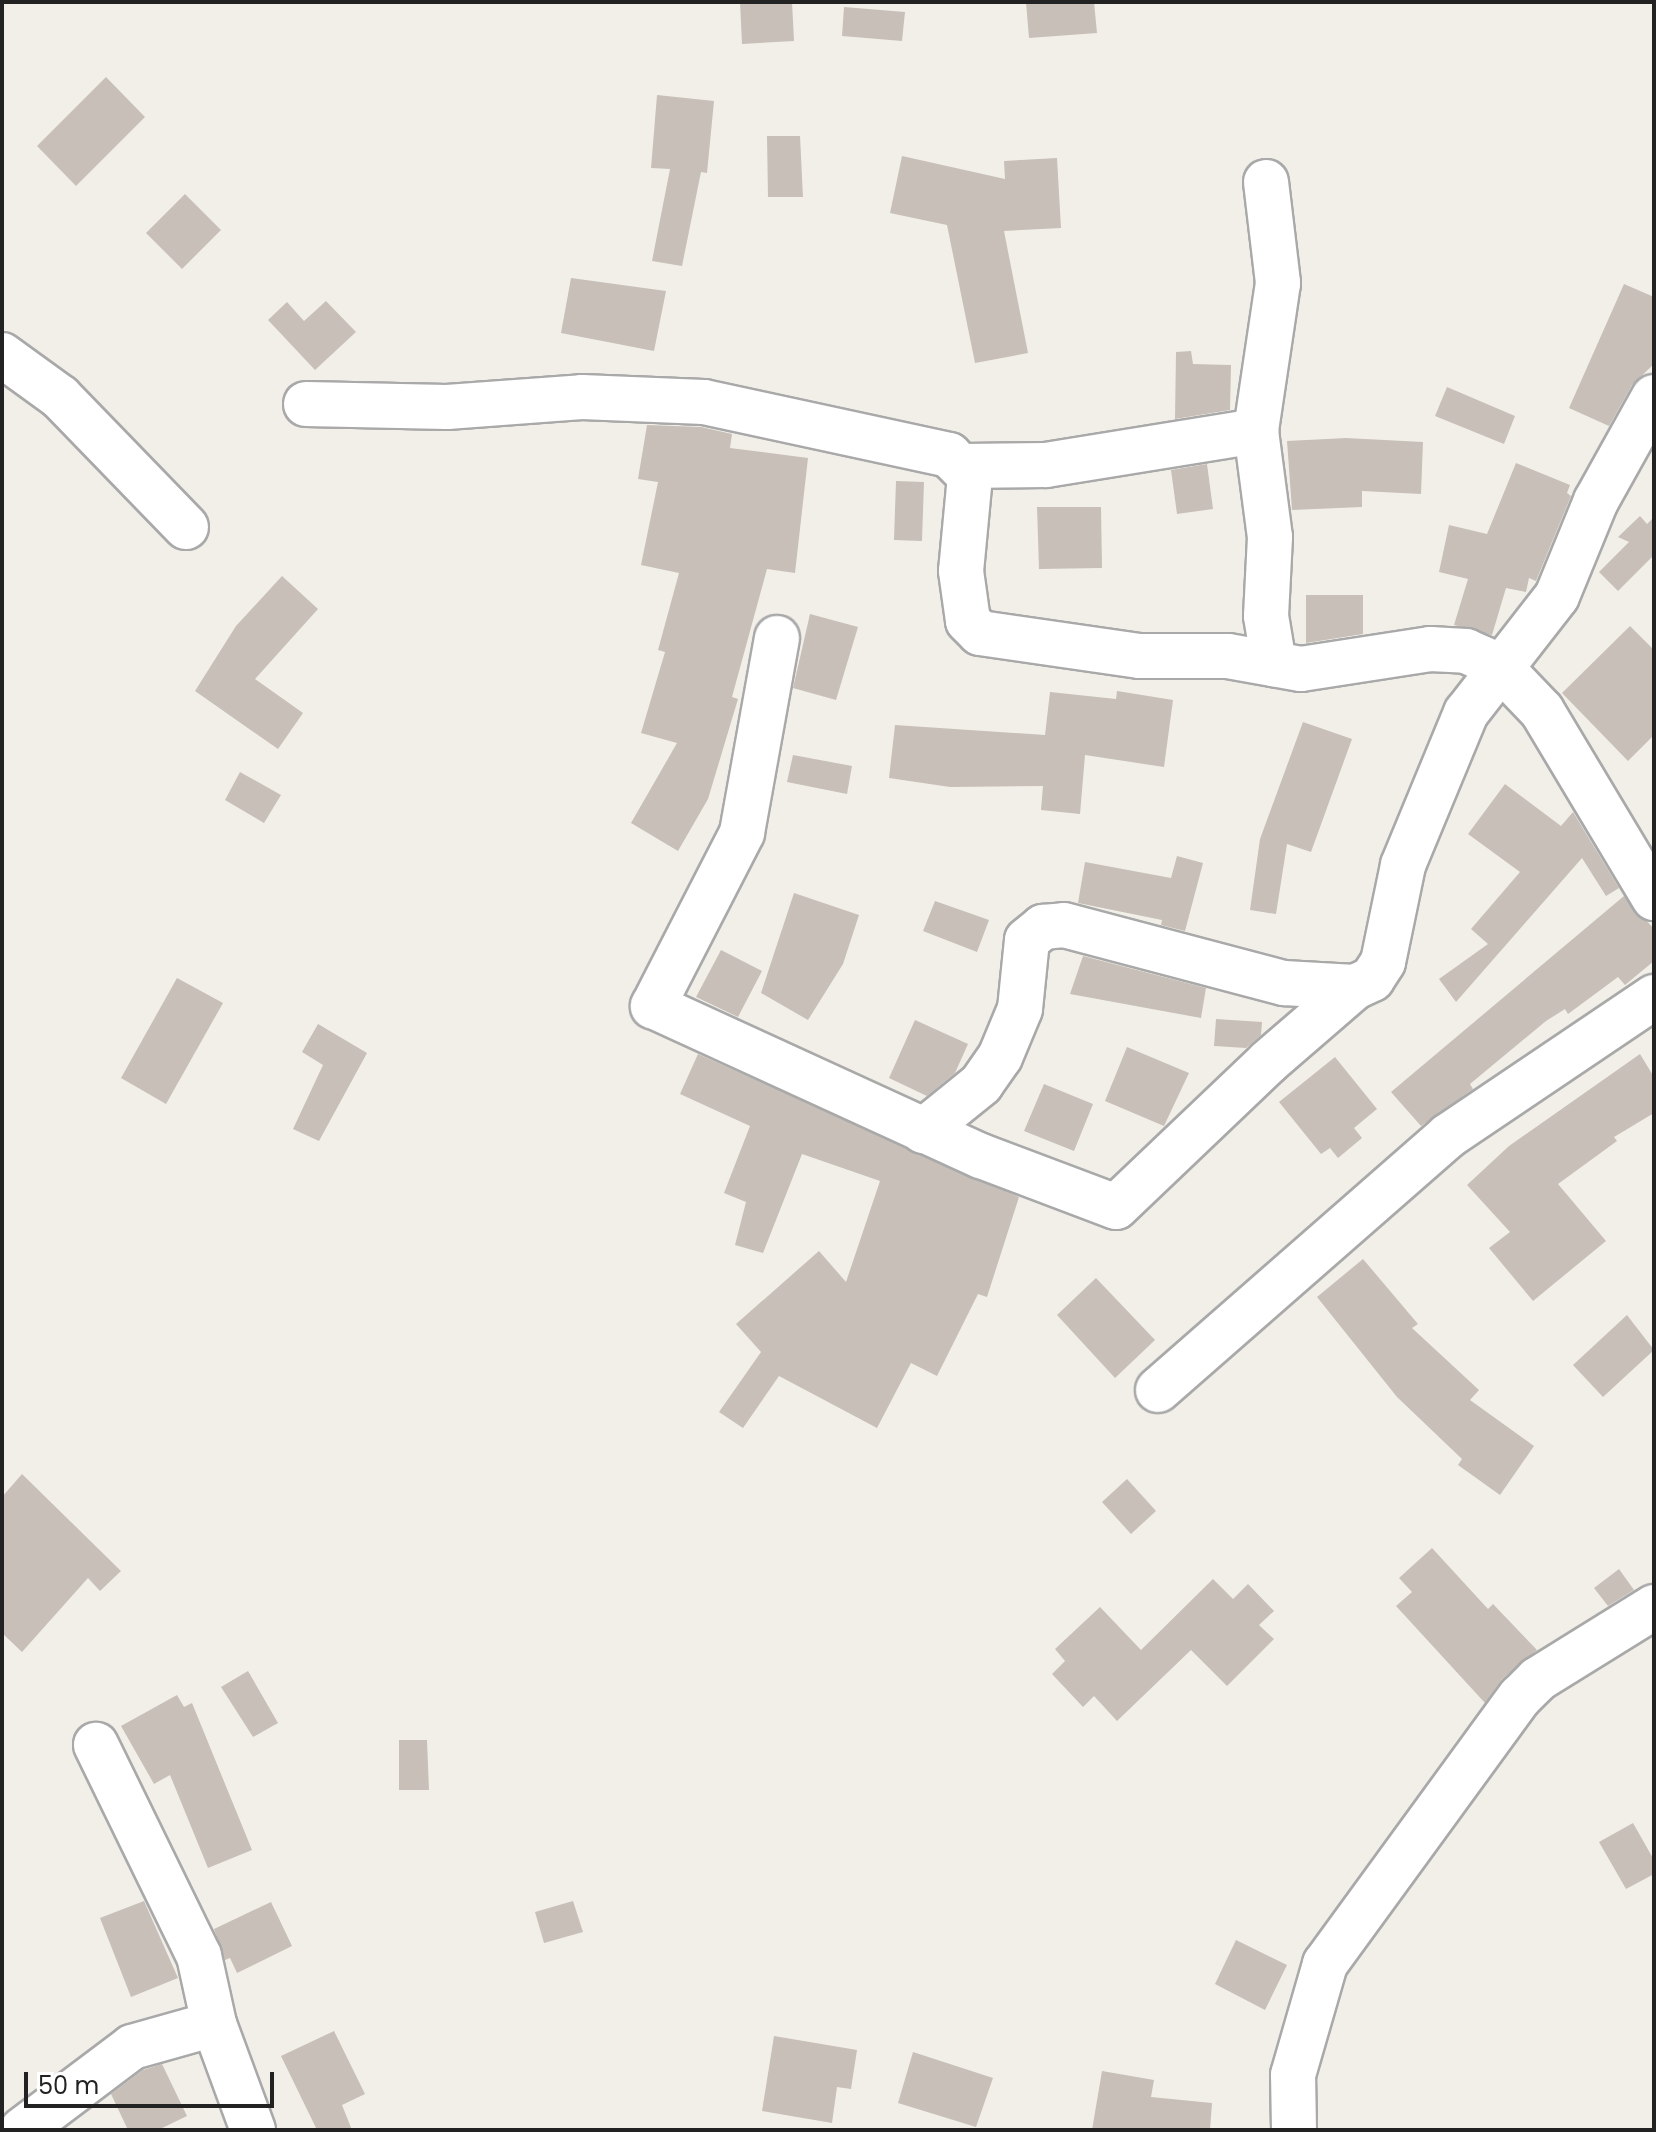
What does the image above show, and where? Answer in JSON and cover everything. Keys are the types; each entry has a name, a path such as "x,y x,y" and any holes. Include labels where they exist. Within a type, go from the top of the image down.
{"street":[{"path":"1266,182 1278,283 1256,431 1270,537 1266,616 1274,664"},
{"path":"2,355 60,397 186,527"},
{"path":"306,404 447,407 582,397 704,402 874,435 949,455 963,466 972,488 961,571 968,621 980,633 1139,656 1228,656 1301,669 1346,665 1430,649 1466,651 1499,666 1542,711 1568,749 1654,898"},
{"path":"777,638 742,833 653,1006 923,1131 1116,1207 1355,987 1372,979 1383,962 1403,865 1466,713 1499,666 1557,596 1596,501 1654,397"},
{"path":"963,466 1046,465 1256,431"},
{"path":"923,1131 981,1084 1000,1057 1020,1009 1027,940 1043,927 1064,925 1284,983 1355,987"},
{"path":"1158,1390 1448,1136 1654,997"},
{"path":"1294,2130 1293,2075 1325,1964 1520,1697 1538,1679 1654,1607"},
{"path":"96,1745 199,1956 214,2024 253,2130"},
{"path":"22,2130 132,2047 214,2024"}],"building":[{"path":"740,2 792,2 794,41 742,44"},
{"path":"1026,2 1094,2 1097,33 1029,38"},
{"path":"844,7 905,12 902,41 842,36"},
{"path":"106,77 145,117 76,186 37,146"},
{"path":"657,95 714,101 707,173 701,172 682,266 652,261 670,169 651,168"},
{"path":"767,136 800,136 803,197 768,197"},
{"path":"902,156 1005,179 1004,161 1057,158 1061,228 1004,231 1028,353 975,363 947,225 890,213"},
{"path":"185,194 221,230 182,269 146,233"},
{"path":"571,278 666,291 654,351 561,333"},
{"path":"1624,284 1654,297 1654,364 1632,385 1609,426 1569,408"},
{"path":"326,301 356,332 315,370 268,320 287,302 304,321"},
{"path":"1191,351 1193,364 1231,365 1230,410 1175,419 1176,352"},
{"path":"1447,387 1515,416 1504,444 1435,416"},
{"path":"647,425 701,427 732,434 730,448 808,458 795,573 767,569 732,697 738,699 708,799 678,851 631,823 677,743 641,733 665,652 658,650 679,573 641,565 658,482 638,479"},
{"path":"1346,438 1423,442 1421,494 1362,491 1362,507 1292,510 1287,441"},
{"path":"1516,463 1570,485 1567,493 1571,496 1536,581 1529,578 1526,592 1506,588 1492,635 1454,625 1468,579 1439,572 1449,525 1487,534"},
{"path":"1207,464 1213,509 1177,514 1171,470"},
{"path":"896,481 924,482 922,541 894,540"},
{"path":"1037,507 1101,507 1102,568 1039,569"},
{"path":"1640,516 1647,524 1654,517 1654,555 1618,591 1599,572 1629,542 1618,537"},
{"path":"282,576 318,609 255,679 303,713 278,749 195,691 236,626"},
{"path":"1306,595 1363,595 1363,634 1306,643"},
{"path":"810,614 858,627 836,700 793,688"},
{"path":"1630,626 1654,650 1654,735 1628,761 1562,693"},
{"path":"1117,691 1173,700 1164,767 1085,755 1080,814 1041,810 1043,786 950,787 889,778 895,725 1045,735 1050,692 1116,699"},
{"path":"1303,722 1352,739 1311,852 1287,844 1276,914 1250,910 1260,839"},
{"path":"793,755 852,766 847,794 787,782"},
{"path":"240,772 281,795 264,823 225,800"},
{"path":"1505,784 1561,826 1573,812 1619,888 1606,896 1582,858 1456,1002 1439,979 1488,944 1471,929 1520,872 1468,834"},
{"path":"1177,856 1203,863 1185,931 1161,925 1162,920 1078,903 1085,862 1171,878"},
{"path":"794,893 859,915 843,964 808,1020 761,993"},
{"path":"1624,896 1654,929 1654,961 1625,985 1618,977 1568,1014 1565,1009 1546,1021 1470,1084 1473,1089 1421,1126 1391,1092"},
{"path":"935,901 989,920 977,952 923,931"},
{"path":"721,950 762,971 738,1017 696,997"},
{"path":"1083,956 1206,988 1201,1018 1070,994"},
{"path":"177,978 223,1003 166,1104 121,1078"},
{"path":"1216,1019 1262,1022 1261,1035 1246,1048 1214,1046"},
{"path":"915,1020 968,1044 955,1073 927,1096 889,1078"},
{"path":"318,1024 367,1053 319,1141 293,1129 323,1065 302,1052"},
{"path":"1127,1047 1189,1073 1164,1126 1105,1101"},
{"path":"698,1054 1019,1197 987,1297 978,1294 937,1376 911,1363 877,1428 779,1376 743,1428 719,1412 761,1352 736,1324 819,1251 846,1282 880,1181 802,1154 763,1253 735,1245 746,1202 724,1193 750,1126 680,1094"},
{"path":"1640,1054 1654,1077 1654,1113 1614,1137 1617,1141 1558,1184 1606,1241 1533,1301 1489,1248 1510,1232 1467,1185 1509,1146"},
{"path":"1335,1057 1377,1109 1354,1128 1362,1138 1338,1158 1330,1148 1321,1154 1279,1102"},
{"path":"1044,1084 1093,1104 1074,1151 1024,1131"},
{"path":"1363,1259 1418,1324 1412,1328 1479,1390 1470,1400 1534,1446 1500,1495 1458,1465 1462,1459 1397,1397 1317,1297"},
{"path":"1096,1278 1155,1340 1115,1378 1057,1315"},
{"path":"1627,1315 1654,1350 1603,1397 1573,1365"},
{"path":"22,1474 121,1571 100,1591 88,1578 22,1652 2,1633 2,1497"},
{"path":"1127,1479 1156,1511 1131,1534 1102,1502"},
{"path":"1432,1548 1488,1609 1493,1604 1537,1650 1502,1679 1485,1703 1396,1606 1412,1592 1399,1578"},
{"path":"1619,1569 1634,1590 1608,1606 1594,1588"},
{"path":"1213,1579 1233,1599 1248,1584 1274,1611 1259,1625 1274,1639 1227,1686 1191,1650 1117,1721 1094,1696 1083,1707 1052,1674 1065,1661 1055,1649 1100,1607 1141,1650"},
{"path":"248,1671 278,1723 253,1737 221,1687"},
{"path":"177,1695 184,1707 192,1703 252,1850 208,1868 170,1775 154,1784 121,1726"},
{"path":"399,1740 427,1740 429,1790 399,1790"},
{"path":"1633,1823 1654,1860 1654,1874 1626,1889 1599,1842"},
{"path":"144,1901 178,1978 131,1997 100,1918"},
{"path":"573,1901 583,1932 544,1943 535,1912"},
{"path":"271,1902 292,1946 237,1973 230,1958 225,1960 214,1929"},
{"path":"1236,1940 1287,1965 1265,2010 1215,1984"},
{"path":"334,2031 365,2094 342,2105 352,2130 317,2130 281,2056"},
{"path":"774,2036 857,2050 851,2089 837,2087 832,2123 762,2111"},
{"path":"913,2052 993,2078 976,2127 898,2103"},
{"path":"162,2064 187,2116 158,2130 128,2130 111,2094 143,2070"},
{"path":"1102,2071 1154,2080 1151,2097 1212,2103 1210,2130 1092,2130"}]}
